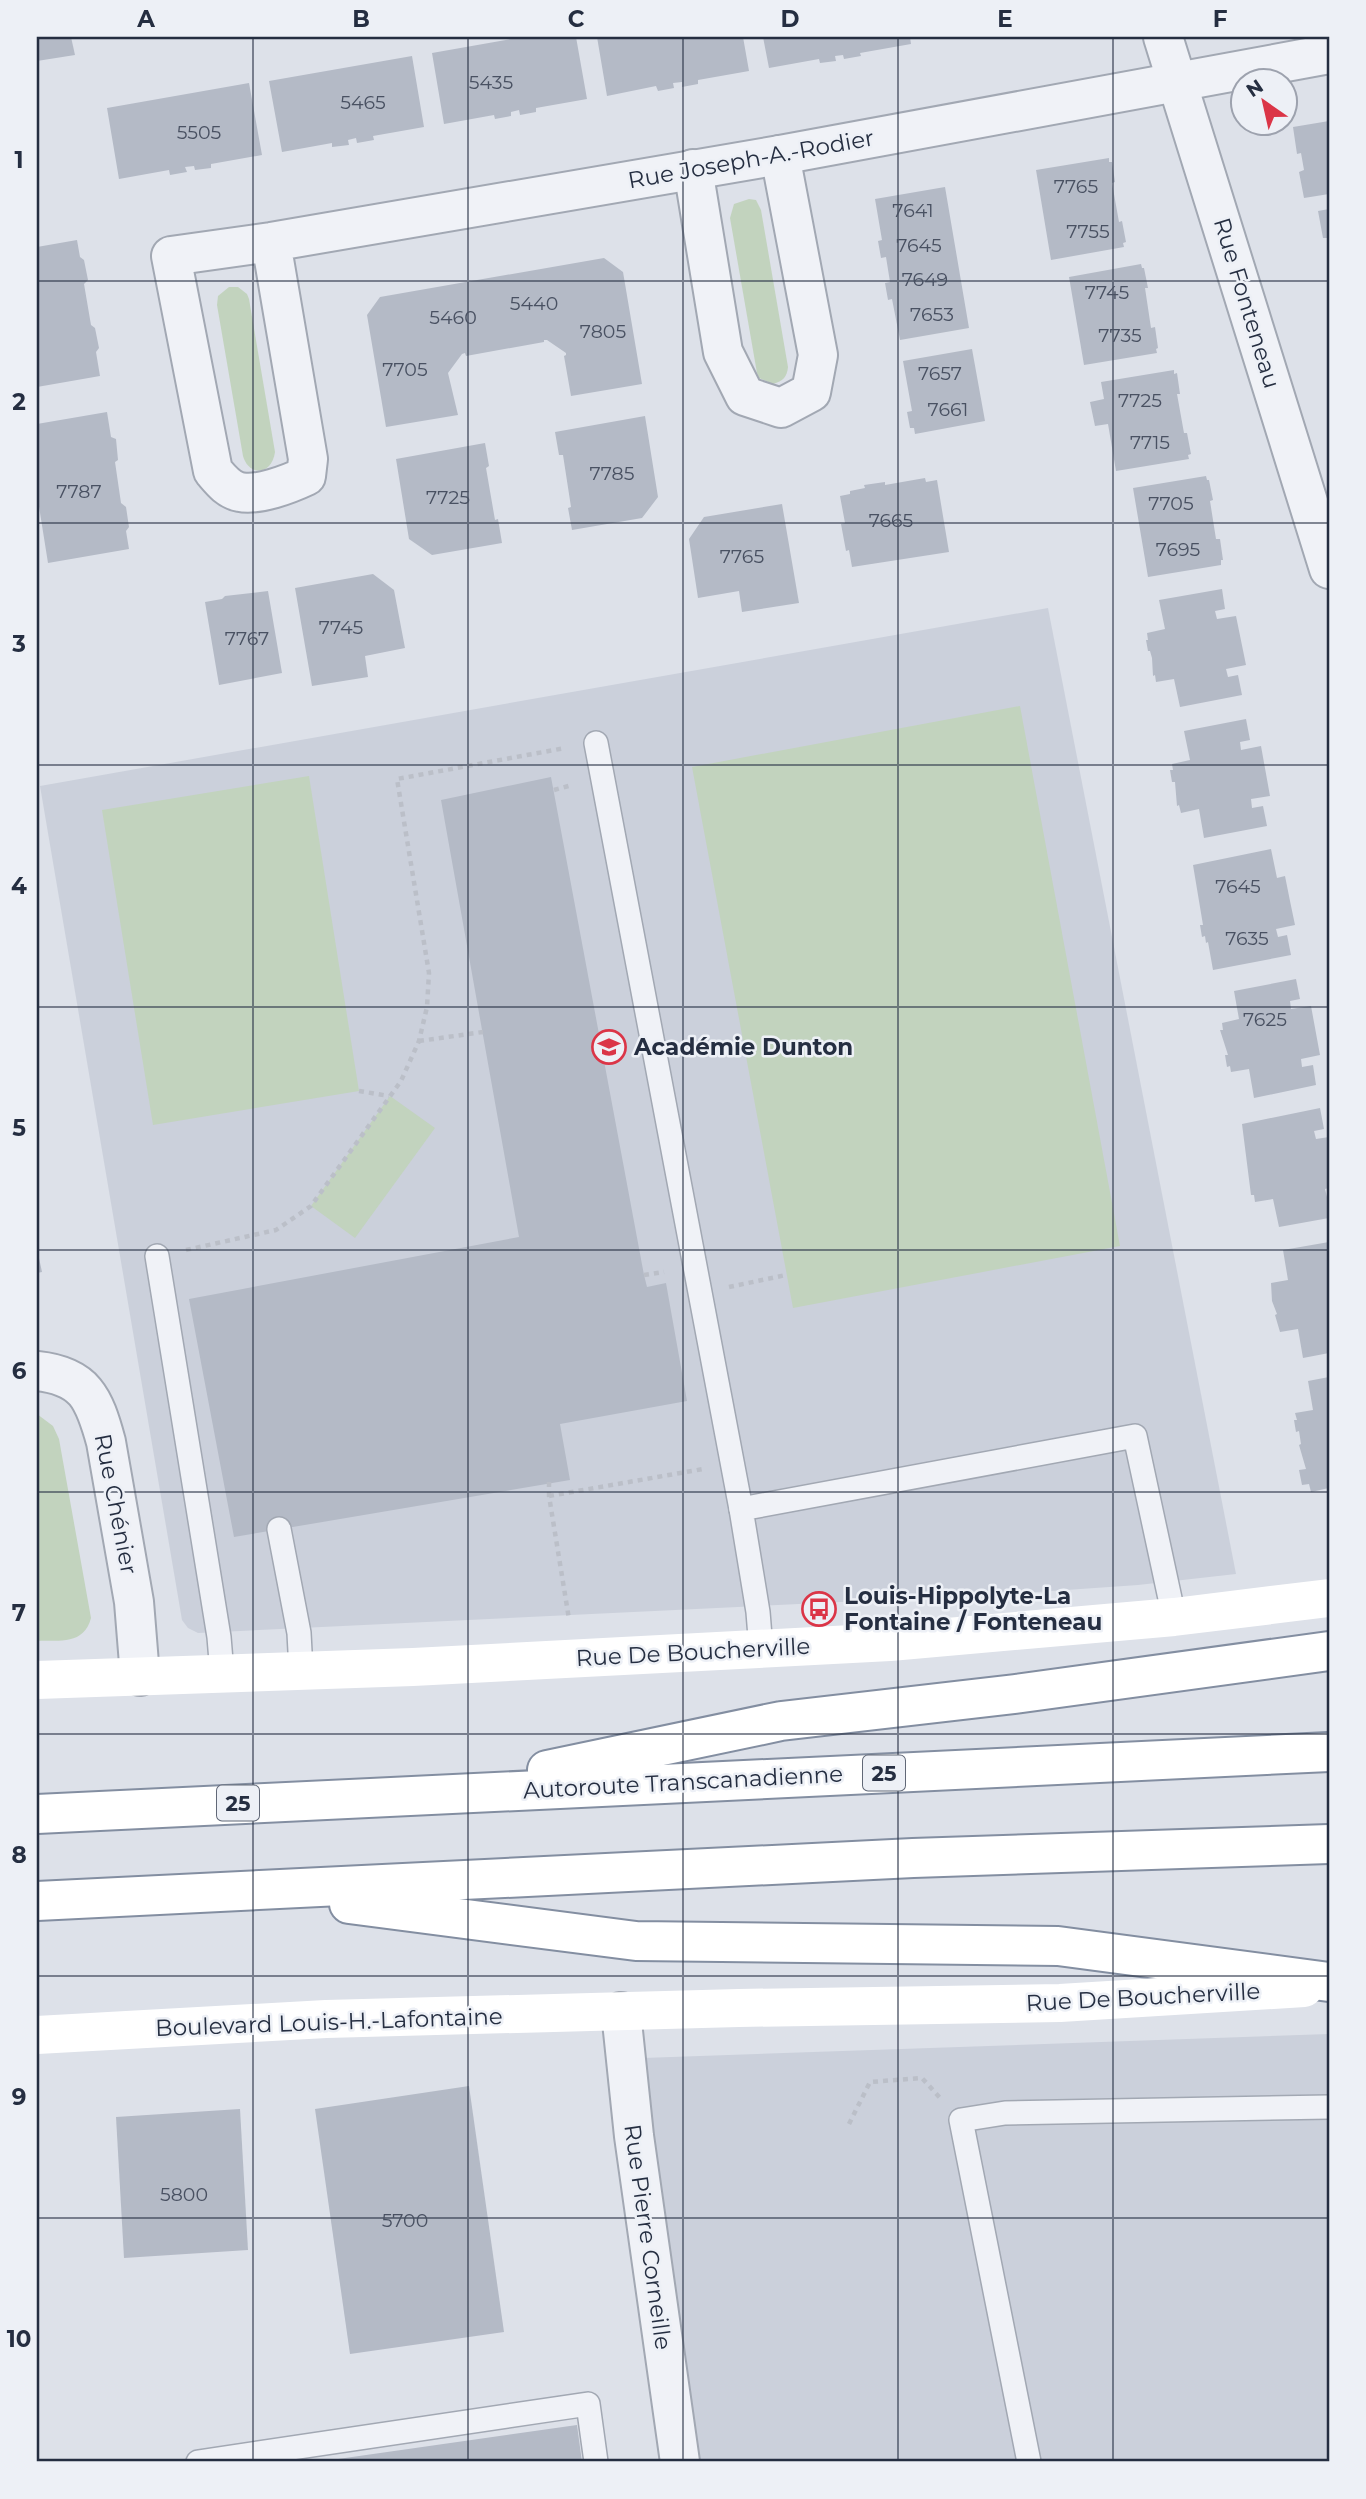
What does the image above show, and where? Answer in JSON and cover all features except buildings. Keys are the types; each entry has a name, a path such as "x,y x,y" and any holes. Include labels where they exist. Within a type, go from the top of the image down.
{"main road":[{"name":"Rue De Boucherville","path":"140,1676 413,1667 996,1634 1174,1617 1329,1598"},
{"path":"439,1793 781,1721 1016,1694 1329,1651"},
{"path":"37,1681 140,1676"},
{"name":"Autoroute Transcanadienne","path":"37,1814 1329,1752"},
{"path":"37,1901 913,1858 1329,1844"},
{"path":"254,1891 636,1941 1058,1946 1329,1984"},
{"name":"Rue De Boucherville","path":"621,2012 1060,2003 1329,1984"},
{"name":"Boulevard Louis-H.-Lafontaine","path":"37,2035 326,2019 621,2012"}],"street":[{"name":"Rue Fonteneau","path":"1163,37 1329,569"},
{"name":"Rue Joseph-A.-Rodier","path":"271,242 308,459 306,476 283,488 240,493 227,486 213,471 172,256 271,242 780,155 1329,54"},
{"path":"693,169 723,352 745,396 781,408 811,392 818,355 780,155"},
{"name":"Rue Chénier","path":"37,1371 69,1377 82,1387 99,1417 106,1442 134,1602 140,1676"},
{"name":"Rue Pierre Corneille","path":"621,2012 634,2136 680,2462"}],"lane":[{"path":"596,743 702,1293 758,1612 761,1649"},
{"path":"157,1256 219,1637 222,1673"},
{"path":"741,1510 1135,1436 1174,1617"},
{"path":"279,1529 299,1633 300,1670"},
{"path":"1029,2462 961,2120 1005,2113 1329,2106"},
{"path":"198,2462 588,2404 596,2462"}],"path":[{"path":"183,1251 276,1230 311,1206 401,1081 419,1041 427,1007 429,973 397,779 563,749"},
{"path":"554,790 580,783"},
{"path":"419,1041 482,1032"},
{"path":"359,1091 390,1096"},
{"path":"644,1275 668,1271"},
{"path":"702,1293 786,1275"},
{"path":"549,1496 700,1469"},
{"path":"549,1482 569,1620"},
{"path":"849,2124 870,2082 922,2078 961,2120"}],"shaded area":[{"name":"Académie Dunton","path":"1048,608 1236,1574 1138,1585 1008,1594 198,1633 188,1628 182,1620 40,786"},
{"path":"1329,2034 1329,2462 697,2462 643,2058"}],"green space":[{"path":"749,199 756,200 761,210 788,367 784,378 773,384 759,378 757,373 730,218 734,204"},
{"path":"229,287 238,287 249,299 275,452 270,465 260,470 250,467 243,456 217,305 218,296"},
{"path":"1020,706 1120,1246 793,1308 692,767"},
{"path":"309,776 359,1091 153,1125 102,810"},
{"path":"390,1096 435,1128 355,1238 311,1206"},
{"path":"37,1414 53,1426 59,1439 91,1618 83,1633 70,1639 37,1641"}],"place":[{"name":"Académie Dunton","path":"609,1047"},
{"name":"Louis-Hippolyte-La Fontaine / Fonteneau","path":"819,1609"}]}
